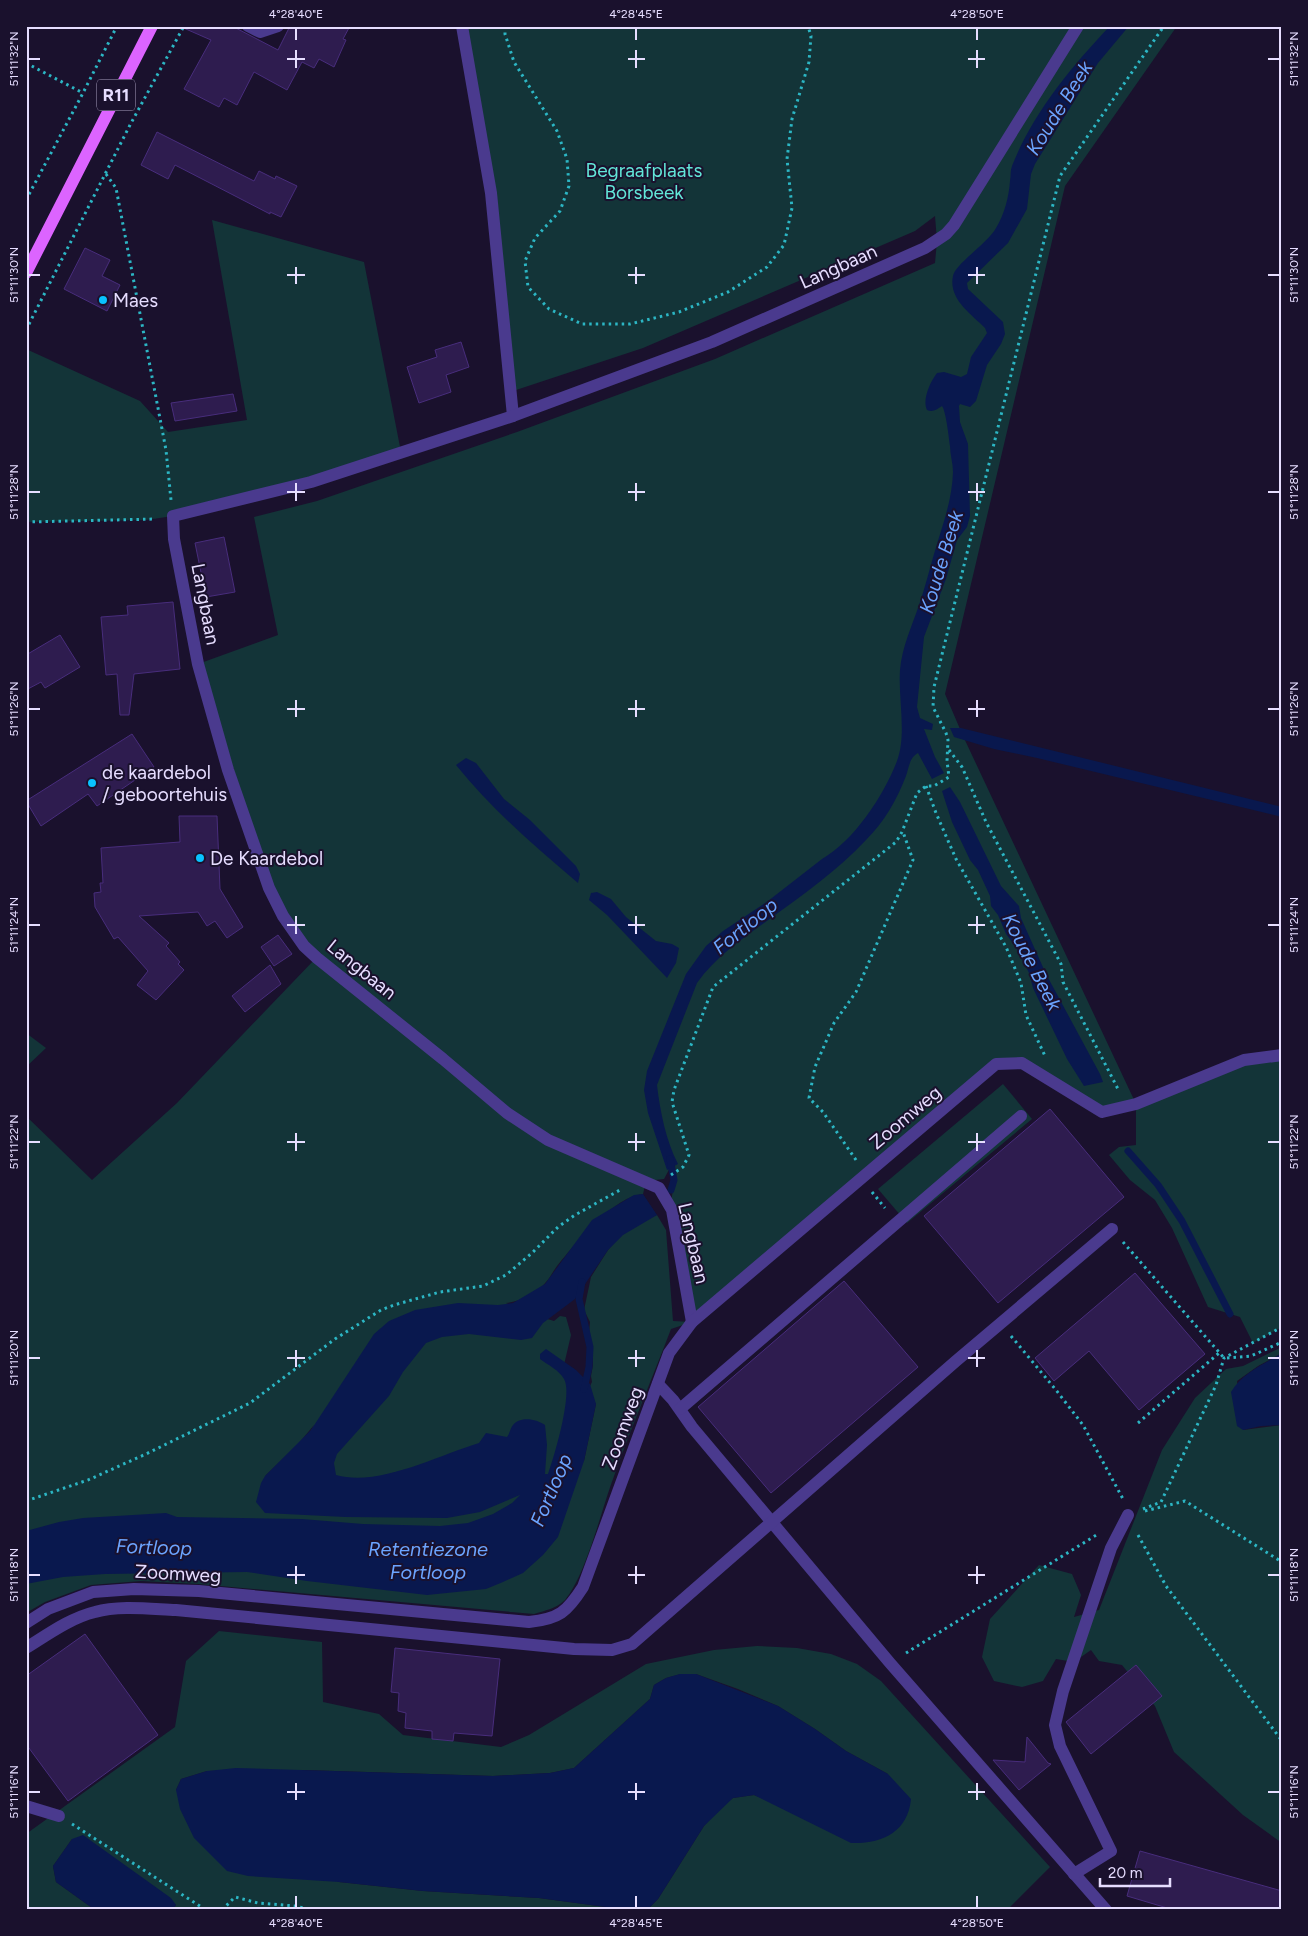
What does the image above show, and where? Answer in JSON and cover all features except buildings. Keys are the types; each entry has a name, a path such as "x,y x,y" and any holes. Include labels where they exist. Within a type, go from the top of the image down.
{"main road":[{"name":"R11","path":"26,273 152,26"}],"street":[{"path":"248,26 260,32 278,26"},
{"path":"462,26 491,193 513,416"},
{"name":"Langbaan","path":"692,1322 670,1207 659,1188 548,1140 507,1113 443,1058 304,946 283,916 269,888 228,770 198,664 174,539 173,516 311,482 513,416 712,342 925,248 937,241 954,225 1078,26"},
{"name":"Zoomweg","path":"26,1623 48,1609 93,1592 134,1589 199,1592 529,1622 548,1620 561,1614 573,1603 583,1587 670,1353 692,1322 996,1064 1022,1063 1102,1112 1127,1106 1244,1060 1282,1055"},
{"path":"680,1409 1021,1116"},
{"path":"26,1648 62,1626 95,1612 130,1608 176,1610 574,1649 612,1650 632,1644 1112,1229"},
{"path":"658,1384 890,1663 1106,1910"},
{"path":"1074,1874 1111,1852 1060,1746 1055,1725 1063,1691 1111,1548 1128,1515"},
{"path":"26,1806 59,1816"}],"path":[{"path":"26,200 84,93 117,26"},
{"path":"26,330 184,26"},
{"path":"505,26 505,34 514,62 557,131 566,159 568,186 560,211 536,238 525,260 528,287 549,309 582,324 630,324 679,312 728,292 768,267 784,244 792,208 787,159 792,119 809,62 810,36 808,26"},
{"path":"680,1169 688,1155 672,1102 674,1090 713,987 896,842 902,832 917,793 926,786 934,786 949,777 946,733 933,706 934,687 1060,176 1164,26"},
{"path":"26,62 84,93"},
{"path":"26,522 146,520 173,516 166,450 122,216 116,188 106,174"},
{"path":"948,749 962,766 986,822 1061,964 1063,982 1127,1106"},
{"path":"926,786 956,859 1006,947 1022,983 1026,1015 1060,1086"},
{"path":"897,1222 863,1177 822,1112 809,1098 815,1067 834,1024 856,992 914,860 902,832"},
{"path":"26,1502 88,1480 250,1403 335,1339 381,1310 394,1304 440,1292 483,1286 506,1274 532,1254 558,1227 575,1215 620,1190 646,1181"},
{"path":"1112,1229 1224,1358 1250,1356 1282,1342"},
{"path":"1000,1324 1084,1425 1121,1495 1128,1515 1166,1586 1282,1741"},
{"path":"1128,1515 1161,1502 1216,1385 1224,1358 1282,1327"},
{"path":"1138,1423 1219,1353"},
{"path":"1128,1515 1185,1501 1282,1562"},
{"path":"890,1663 1102,1531"},
{"path":"59,1816 206,1910"},
{"path":"222,1910 235,1898 313,1910"}],"green space":[{"name":"Begraafplaats Borsbeek","path":"462,26 1177,26 1065,186 945,694 1136,1104 1102,1112 1022,1063 996,1064 692,1322 671,1329 608,1492 580,1575 565,1600 554,1607 534,1614 198,1584 141,1581 91,1585 45,1602 26,1613 26,1116 92,1180 177,1103 316,958 283,916 198,664 278,635 254,517 317,501 517,432 715,359 935,263 937,241 935,216 915,231 643,348 510,392 491,193","holes":["672,1164 674,1184 670,1207 691,1322 673,1321 666,1230 657,1215 628,1227 608,1250 591,1277 584,1310 590,1322 589,1333 592,1344 593,1365 592,1382 587,1392 596,1404 584,1461 563,1369 571,1335 566,1317 560,1316 554,1321 506,1303 522,1299 543,1286 557,1266 596,1222 620,1203 643,1194 646,1181 664,1179","314,1425 295,1460 265,1476 299,1443"]},
{"path":"212,220 364,262 401,452 173,516 146,520 26,522 26,349 140,401 168,432 247,420"},
{"path":"26,1033 46,1048 26,1067"},
{"path":"1282,1055 1282,1327 1253,1343 1240,1317 1208,1307 1172,1228 1155,1200 1130,1180 1109,1155 1119,1147 1136,1145 1136,1104 1244,1060"},
{"path":"1003,1084 1032,1119 907,1223 878,1189"},
{"path":"1282,1347 1282,1353 1258,1366 1237,1381 1243,1430 1282,1425 1282,1843 1243,1815 1174,1752 1155,1706 1122,1665 1099,1661 1091,1650 1074,1662 1056,1659 1043,1681 1022,1687 994,1681 982,1657 990,1619 1039,1565 1072,1574 1081,1595 1074,1617 1099,1610 1162,1450 1195,1398 1226,1369 1243,1366"},
{"path":"219,1631 322,1642 323,1702 379,1714 403,1735 501,1747 529,1735 646,1664 714,1650 757,1646 797,1648 831,1654 857,1664 881,1681 1050,1867 1007,1910 634,1910 648,1909 658,1899 704,1826 723,1805 733,1798 754,1795 771,1802 888,1774 846,1751 778,1706 696,1674 681,1674 666,1678 654,1685 650,1699 574,1768 550,1773 493,1776 304,1770 207,1771 181,1779 176,1790 339,1882 423,1891 539,1898 628,1910 172,1910 176,1905 72,1839 53,1866 56,1882 95,1910 26,1910 26,1834 175,1727 186,1661"}],"water":[{"path":"1110,26 1129,26 1098,63 1035,164 1031,174 1027,209 1008,243 967,283 968,289 1003,322 1005,334 1001,344 987,365 976,401 970,407 960,404 959,406 960,422 968,444 970,516 967,527 957,540 946,579 924,637 917,707 920,718 933,724 932,730 924,729 935,757 944,773 932,779 918,753 915,755 911,760 894,802 879,826 866,840 820,881 731,948 713,964 697,983 657,1085 664,1126 678,1164 667,1170 648,1113 644,1090 647,1071 686,974 706,946 723,931 768,901 845,841 867,816 884,788 897,761 900,751 902,716 901,661 946,514 951,494 953,472 947,425 942,406 933,411 927,410 926,396 929,386 937,373 944,372 961,377 967,374 971,357 987,333 985,328 957,299 952,284 953,276 959,266 992,234 999,223 1007,199 1012,166 1042,109 1067,74"},
{"path":"950,728 961,728 1282,807 1282,817 994,749 954,737"},
{"path":"466,758 476,763 504,799 530,820 576,866 580,874 578,883 514,827 484,797 456,765"},
{"path":"950,787 960,802 1001,886 1019,906 1021,918 1046,974 1103,1082 1084,1086 1067,1059 1033,988 1029,973 1016,947 1006,934 998,915 991,906 990,896 978,870 970,860 952,822 942,791"},
{"path":"597,892 611,899 626,917 656,941 672,944 679,948 676,963 667,978 607,915 589,900 591,893"},
{"name":"Retentiezone Fortloop","path":"643,1194 657,1215 623,1235 608,1250 575,1299 543,1323 532,1338 521,1340 469,1334 442,1337 426,1343 403,1372 389,1396 337,1454 334,1463 336,1475 353,1478 389,1474 479,1443 486,1433 507,1437 516,1422 529,1419 545,1425 547,1445 545,1474 548,1474 562,1426 566,1387 564,1379 559,1373 540,1359 540,1354 546,1349 576,1370 590,1384 596,1404 584,1461 558,1537 543,1555 523,1573 486,1589 427,1595 247,1572 105,1574 63,1577 26,1584 26,1531 83,1518 166,1513 177,1517 302,1519 363,1524 440,1526 468,1523 493,1514 512,1503 520,1495 480,1512 447,1518 345,1517 265,1513 256,1502 265,1476 311,1430 374,1334 389,1321 415,1310 458,1303 498,1305 513,1303 545,1284 592,1220 634,1195"},
{"path":"1282,1353 1282,1425 1261,1426 1243,1430 1237,1426 1231,1392 1247,1374"},
{"path":"680,1674 696,1674 778,1706 846,1751 888,1774 911,1799 905,1820 892,1834 883,1838 862,1843 851,1843 754,1795 733,1798 704,1826 658,1899 648,1909 628,1910 539,1898 423,1891 339,1882 248,1876 227,1871 194,1838 180,1809 176,1790 181,1779 207,1771 236,1768 493,1776 550,1773 574,1768 650,1699 654,1685 666,1678"},
{"path":"83,1835 171,1898 176,1905 172,1910 95,1910 56,1882 53,1866 72,1839"}],"waterway":[{"name":"Koude Beek","path":"1128,1151 1158,1185 1182,1221 1230,1314"},
{"name":"Fortloop","path":"670,1159 674,1180 671,1190"},
{"name":"Fortloop","path":"582,1282 579,1299 590,1347 589,1367 584,1389"}],"place":[{"name":"Maes","path":"103,300"},
{"name":"de kaardebol / geboortehuis","path":"92,783"},
{"name":"De Kaardebol","path":"200,858"}]}
